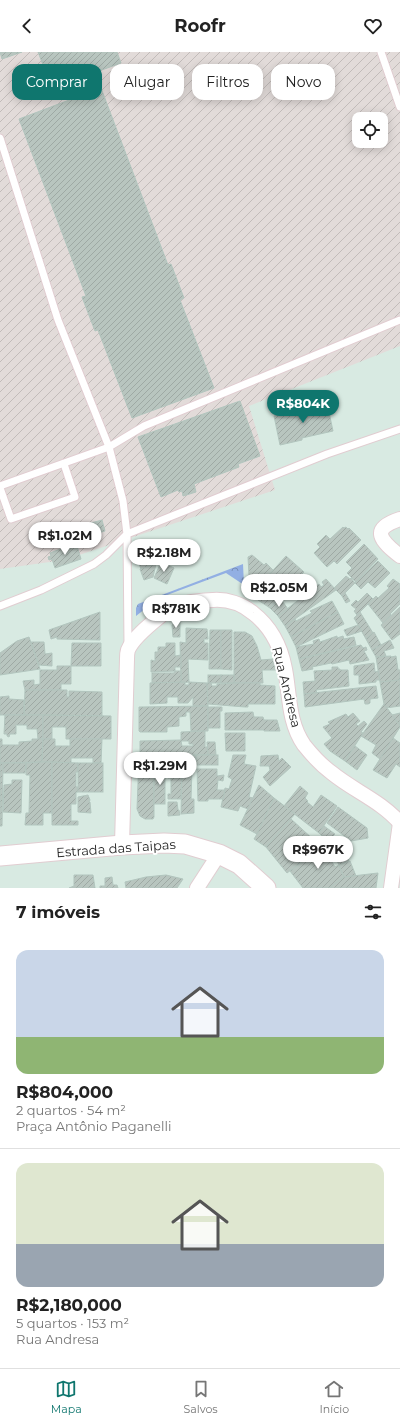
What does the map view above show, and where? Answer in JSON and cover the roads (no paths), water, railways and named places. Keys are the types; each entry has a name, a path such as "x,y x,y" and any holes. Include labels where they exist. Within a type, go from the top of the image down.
{"main road":[{"name":"Estrada das Taipas","path":"0,856 122,845 164,843 185,844 219,854 240,864 266,888"}],"street":[{"path":"400,518 384,526 381,531 381,538 384,544 400,556"},
{"name":"Rua Andresa","path":"128,649 152,623 175,606 185,603 219,600 246,607 267,627 282,652 286,671 290,711 303,743 319,762 332,774 372,798 392,813 400,823"},
{"path":"122,845 128,649"},
{"path":"391,888 400,823"},
{"path":"197,888 219,854"}],"lane":[{"path":"381,52 400,107"},
{"path":"0,138 58,320 109,447 123,501 127,534 128,649"},
{"path":"64,464 75,497 11,519 0,487 109,447 144,426 400,320"},
{"path":"0,606 41,590 94,564 106,555 127,534 327,454 400,429"}]}
